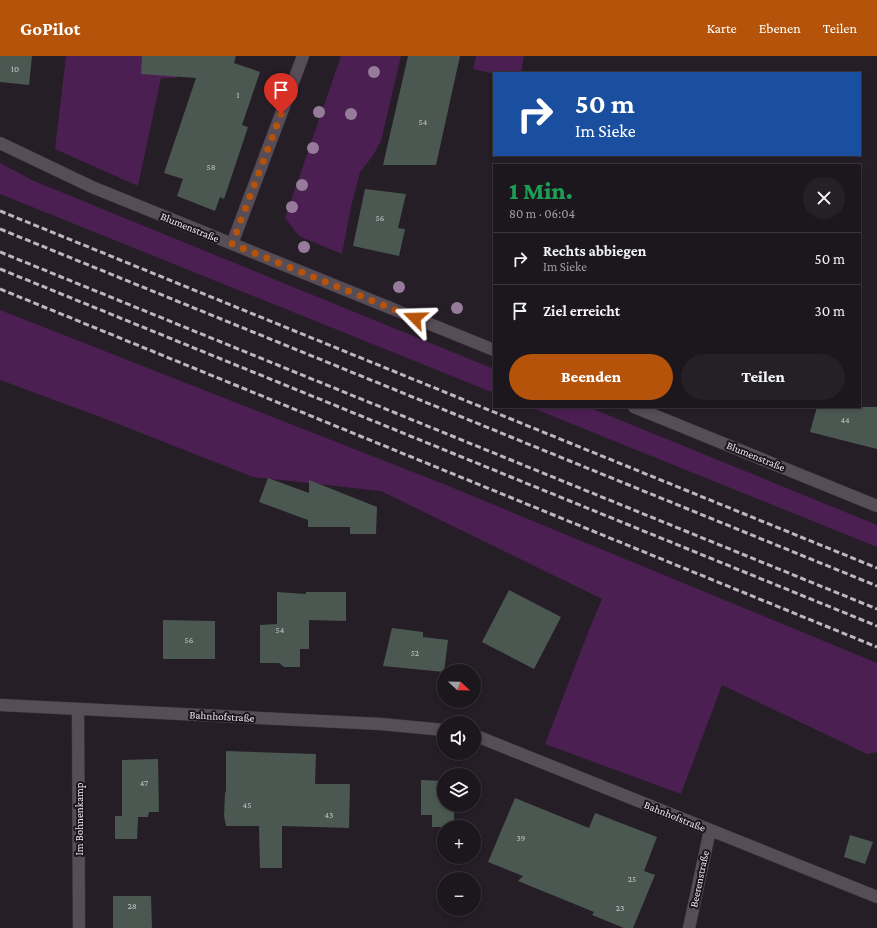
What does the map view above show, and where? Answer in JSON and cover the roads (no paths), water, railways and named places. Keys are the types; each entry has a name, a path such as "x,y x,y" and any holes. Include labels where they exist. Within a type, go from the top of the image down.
{"street":[{"path":"232,244 303,56"},
{"name":"Blumenstraße","path":"0,143 92,187 493,350"},
{"name":"Blumenstraße","path":"636,408 877,506"},
{"name":"Bahnhofstraße","path":"0,704 381,724 437,729"},
{"name":"Im Bohnenkamp","path":"78,709 79,928"},
{"name":"Bahnhofstraße","path":"481,738 877,897"},
{"name":"Beerenstraße","path":"689,928 710,830"}],"railway":[{"path":"0,211 877,568"},
{"path":"0,229 877,586"},
{"path":"0,252 877,609"},
{"path":"0,269 877,626"},
{"path":"0,289 877,647"}]}
